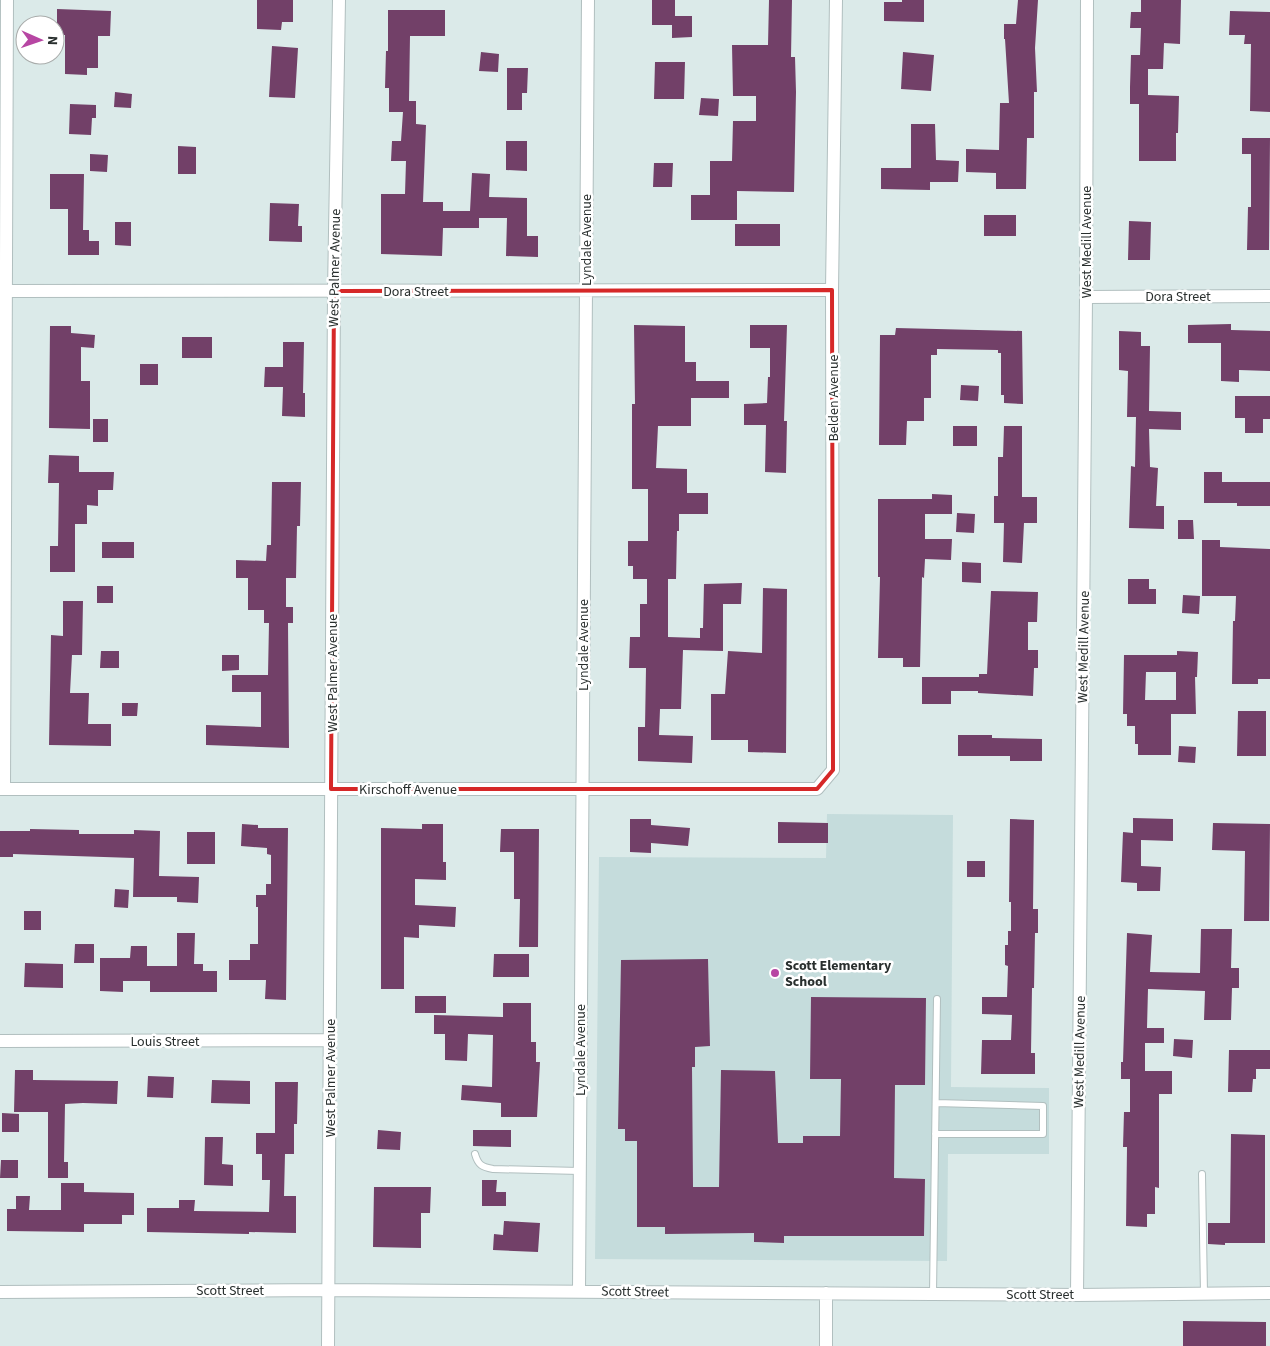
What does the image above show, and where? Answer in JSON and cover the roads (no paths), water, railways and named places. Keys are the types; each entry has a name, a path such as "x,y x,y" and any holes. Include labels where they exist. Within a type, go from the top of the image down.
{"street":[{"path":"2,789 2,291 7,0"},
{"name":"West Palmer Avenue","path":"328,1346 334,291 339,0"},
{"name":"Lyndale Avenue","path":"579,1290 588,0"},
{"name":"Belden Avenue","path":"817,790 833,770 832,290 836,0"},
{"name":"West Medill Avenue","path":"1077,1294 1087,0"},
{"name":"Dora Street","path":"2,291 832,290"},
{"name":"Dora Street","path":"1086,297 1270,296"},
{"name":"Kirschoff Avenue","path":"2,789 817,790"},
{"name":"Louis Street","path":"0,1041 330,1040"},
{"name":"Scott Street","path":"0,1292 579,1290 933,1294 1270,1293"},
{"path":"826,1293 826,1346"}],"lane":[{"path":"933,1294 937,999"},
{"path":"935,1134 1043,1134 1043,1106 936,1103"},
{"path":"475,1154 478,1163 484,1168 580,1171"},
{"path":"1202,1174 1204,1294"}],"place":[{"name":"Scott Elementary School","path":"775,973"}]}
